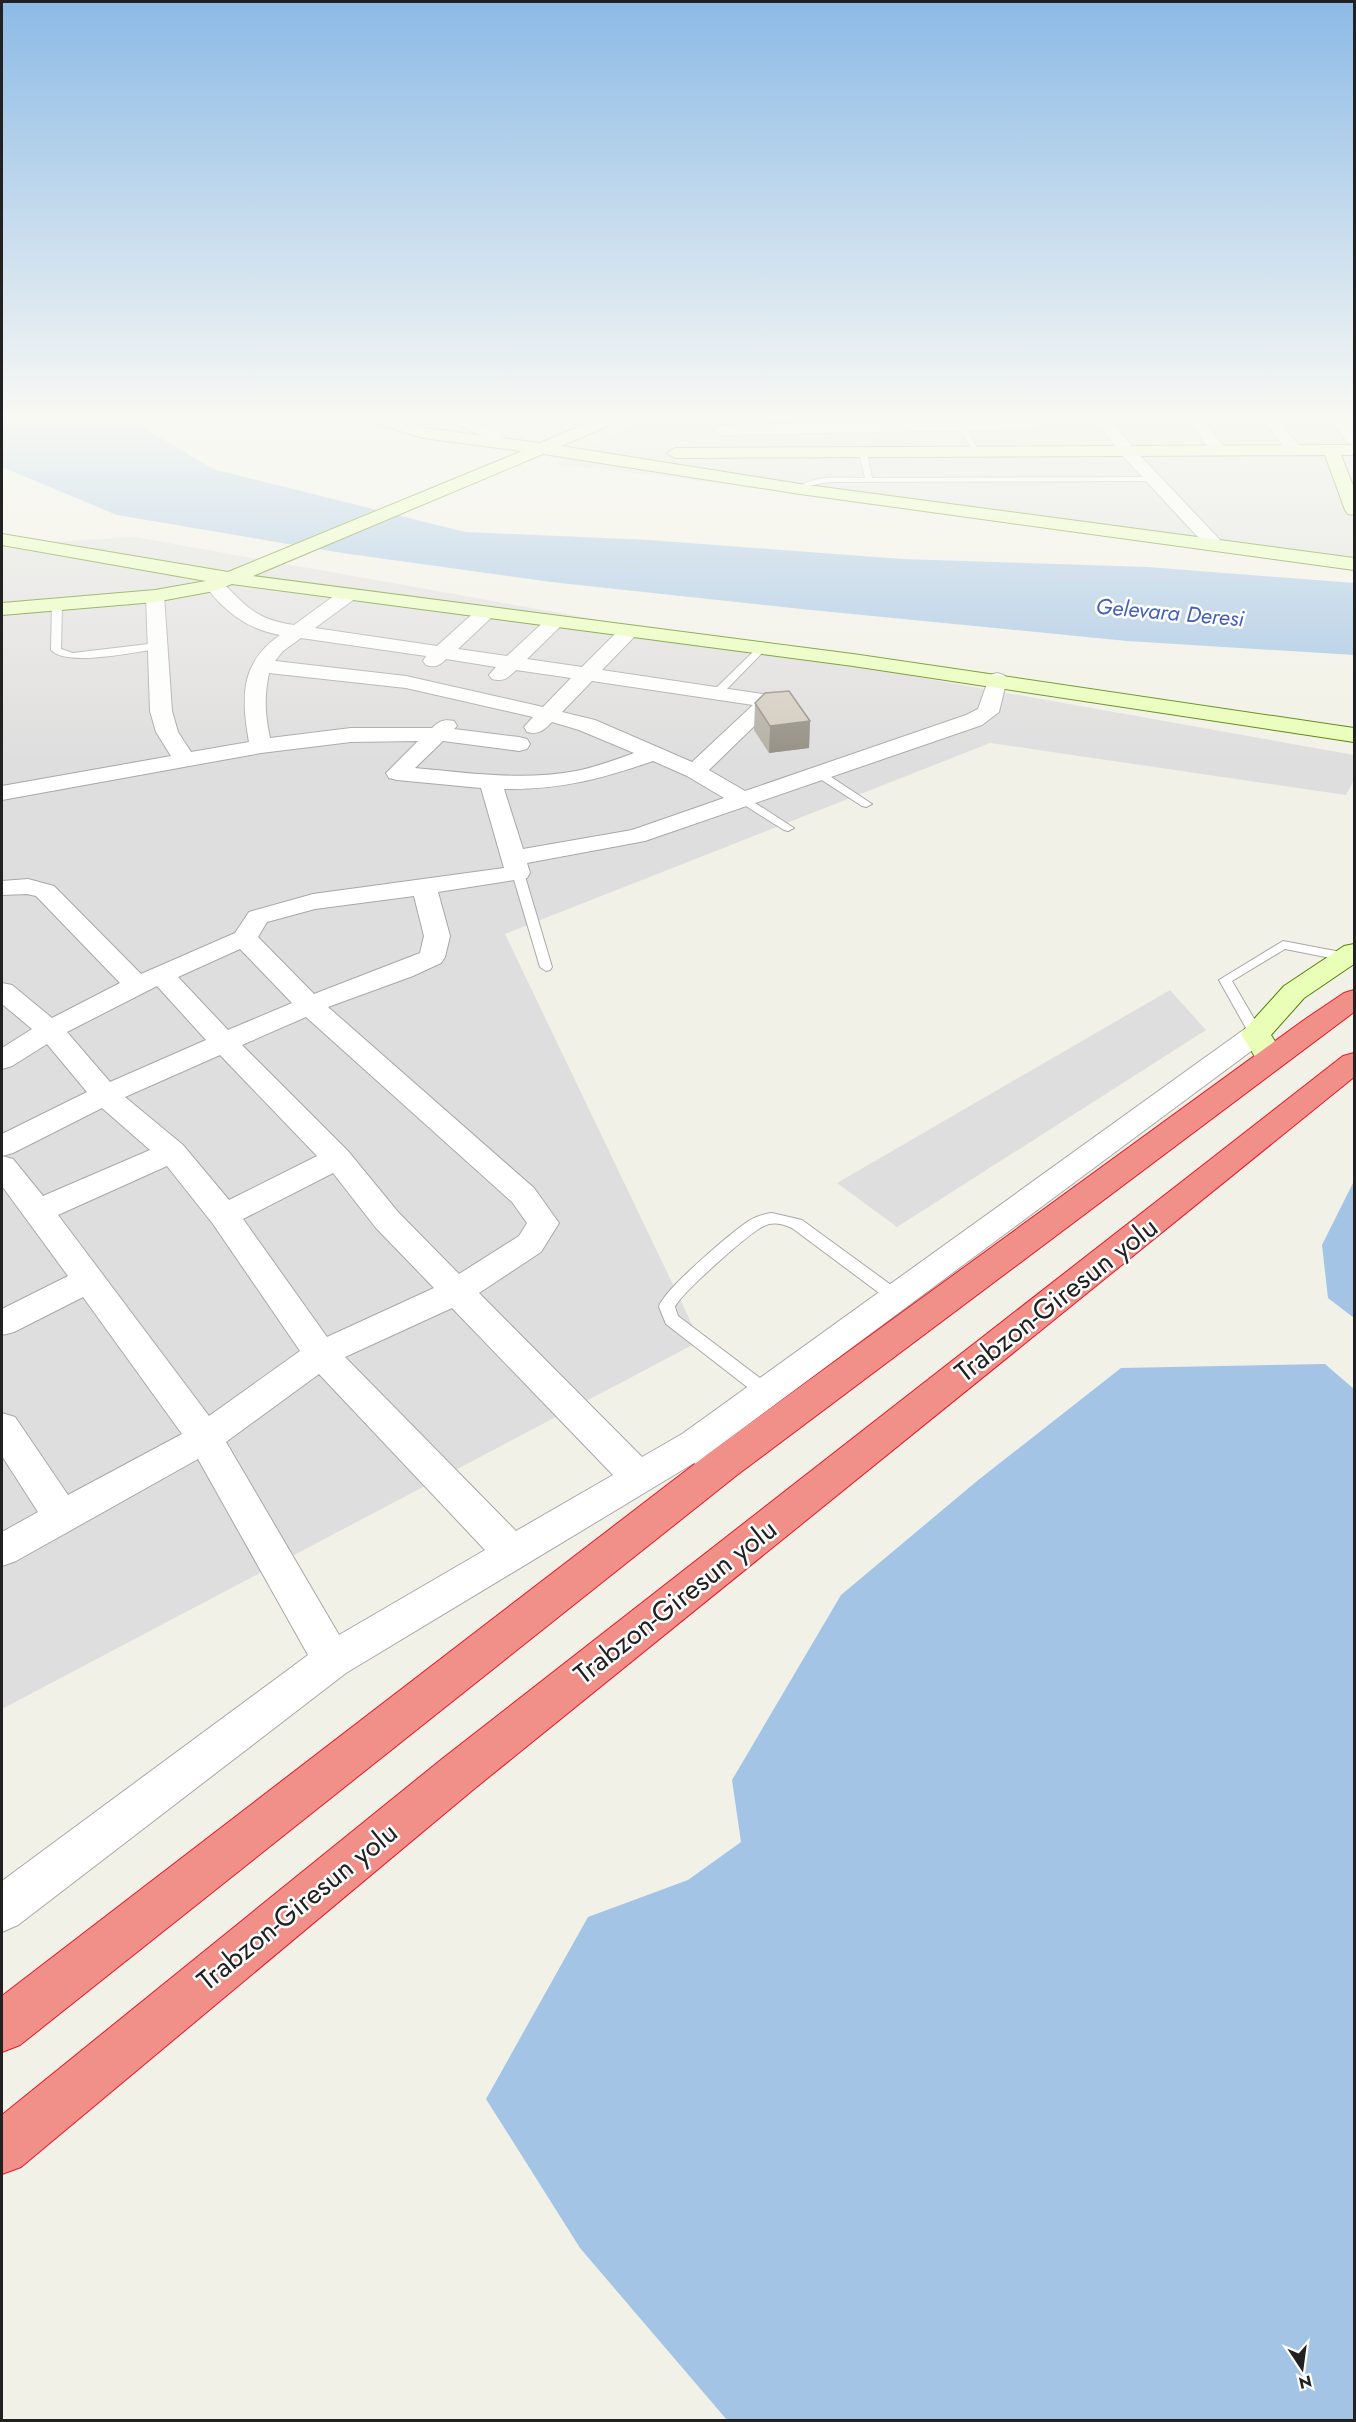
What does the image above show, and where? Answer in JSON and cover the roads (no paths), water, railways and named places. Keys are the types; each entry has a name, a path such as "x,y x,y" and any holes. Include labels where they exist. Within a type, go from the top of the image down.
{"highway":[{"path":"2,2027 709,1454 1263,1047 1314,1026 1354,999"},
{"name":"Trabzon-Giresun yolu","path":"2,2148 458,1774 1354,1062"}],"street":[{"path":"3,607 155,596 223,582 338,534"},
{"path":"1129,534 1354,564"},
{"path":"1205,534 1216,546"},
{"path":"2,539 223,582 349,594 997,679 1354,735"},
{"path":"223,582 256,623 267,627 769,701 695,771"},
{"path":"261,746 254,712 254,693 261,666 276,647 349,594"},
{"path":"155,596 161,711 167,732 184,759"},
{"path":"406,682 445,652 486,612"},
{"path":"556,621 396,773 511,783 570,779 652,754"},
{"path":"490,780 519,744 628,632"},
{"path":"261,666 406,682 587,725 695,771 742,799"},
{"path":"2,1060 50,1030 149,980 244,938 258,917 313,902 424,887 637,836 974,720 988,712 997,679"},
{"path":"4,789 261,746 351,735 438,734 519,744"},
{"path":"490,780 515,865"},
{"path":"2,888 28,886 45,891 224,1043 337,1158 387,1220 638,1477"},
{"path":"2,1146 105,1095 309,1005 404,970 432,957 436,936 424,887"},
{"path":"2,1550 205,1438 321,1354 456,1292 530,1244 543,1223 523,1195 309,1005 244,938"},
{"path":"2,1909 332,1660 638,1477 709,1454 766,1392 896,1297 1263,1047 1294,992 1350,954"},
{"path":"2,991 50,1030 105,1095 172,1152 224,1216 321,1354 511,1552"},
{"path":"38,1211 172,1152"},
{"path":"224,1216 337,1158"},
{"path":"2,1166 38,1211 205,1438 332,1660"},
{"path":"2,1323 89,1280"},
{"path":"2,1427 62,1517"}],"lane":[{"path":"57,603 56,650 61,654 73,656 157,646"},
{"path":"717,693 761,649"},
{"path":"818,773 866,804"},
{"path":"742,799 788,828"},
{"path":"515,865 546,967"},
{"path":"1263,1047 1226,980 1283,945 1350,954"},
{"path":"766,1392 672,1320 668,1310 669,1301 758,1222 781,1219 797,1224 896,1297"}],"water":[{"name":"Gelevara Deresi","path":"230,534 512,534 649,540 902,559 1148,567 1354,583 1354,655 1127,641 801,609 551,582 342,553"},
{"path":"1354,1181 1354,1318 1328,1298 1322,1245"},
{"path":"1325,1364 1354,1389 1354,2420 727,2420 580,2248 486,2099 588,1917 688,1880 741,1842 732,1780 841,1595 977,1481 1121,1368"}]}
